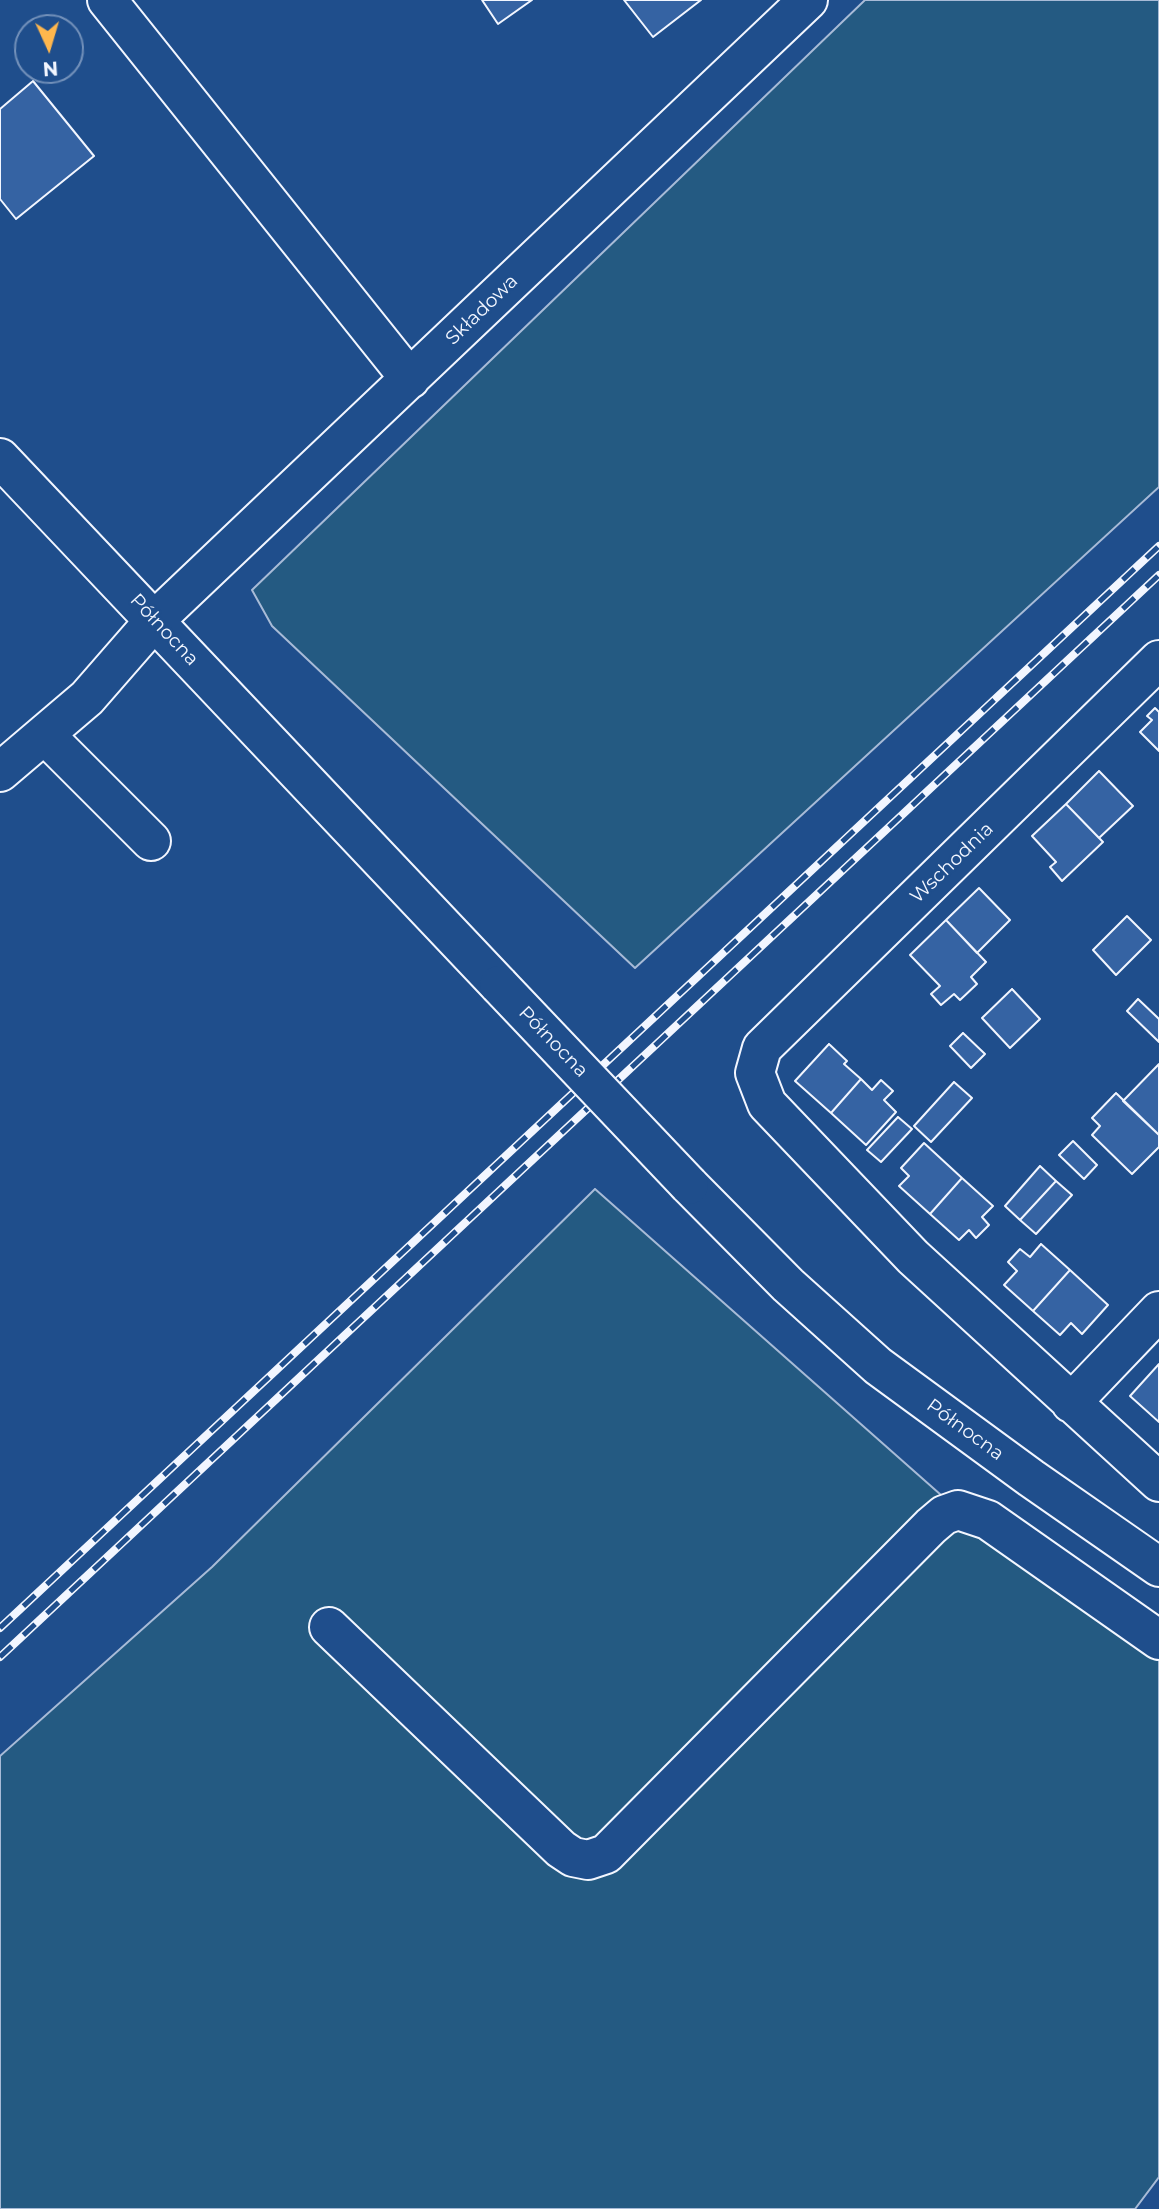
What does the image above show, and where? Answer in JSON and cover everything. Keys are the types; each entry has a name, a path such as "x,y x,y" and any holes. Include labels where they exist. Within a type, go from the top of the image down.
{"street":[{"path":"107,0 410,379"},
{"name":"Składowa","path":"0,772 88,698 156,620 808,0"},
{"name":"Północna","path":"0,458 689,1185 788,1285 878,1366 1159,1567"},
{"name":"Wschodnia","path":"1071,1404 913,1257 767,1104 755,1073 762,1048 1159,660"},
{"path":"45,735 151,841"},
{"path":"1159,1311 1071,1404 1159,1482"},
{"path":"329,1627 561,1849 573,1857 588,1860 606,1854 921,1535 944,1515 958,1510 988,1520 1159,1640"}],"shaded area":[{"path":"865,0 1159,0 1159,487 635,968 272,626 252,590"},
{"path":"595,1189 958,1510 1159,1653 1159,2177 1135,2209 0,2209 0,1756 212,1567"}],"building":[{"path":"482,0 532,0 498,24"},
{"path":"624,0 701,0 653,37"},
{"path":"29,84 35,84 94,156 16,219 0,199 0,109"},
{"path":"1155,708 1159,712 1159,751 1140,732 1152,720 1147,716"},
{"path":"1099,771 1133,806 1099,838 1066,804"},
{"path":"1066,804 1103,842 1062,881 1050,867 1056,862 1032,836"},
{"path":"979,888 1010,920 977,953 946,920"},
{"path":"1127,916 1151,940 1116,975 1093,950"},
{"path":"946,920 986,962 971,977 977,984 960,1000 954,994 941,1005 931,994 940,986 910,955"},
{"path":"1012,989 1040,1019 1010,1048 982,1018"},
{"path":"1138,999 1159,1019 1159,1042 1127,1011"},
{"path":"963,1033 985,1054 971,1068 950,1046"},
{"path":"829,1044 847,1061 844,1064 861,1079 831,1113 795,1081"},
{"path":"1159,1064 1159,1135 1123,1101"},
{"path":"861,1079 872,1090 881,1080 893,1091 884,1100 896,1112 866,1145 831,1113"},
{"path":"954,1082 972,1098 931,1142 914,1126"},
{"path":"1116,1093 1159,1135 1159,1147 1132,1174 1092,1135 1100,1126 1092,1118"},
{"path":"898,1117 912,1129 881,1162 867,1150"},
{"path":"1073,1141 1097,1165 1084,1179 1059,1155"},
{"path":"924,1143 962,1178 930,1214 899,1186 909,1176 901,1168"},
{"path":"1040,1166 1056,1181 1020,1220 1005,1206"},
{"path":"962,1178 993,1206 982,1217 989,1225 976,1238 969,1230 959,1240 930,1214"},
{"path":"1056,1181 1072,1195 1036,1234 1020,1220"},
{"path":"1041,1244 1070,1270 1033,1311 1004,1285 1017,1271 1008,1262 1020,1249 1030,1257"},
{"path":"1070,1270 1108,1305 1082,1334 1071,1323 1060,1335 1033,1311"},
{"path":"1159,1364 1159,1422 1130,1396"}],"railway":[{"path":"0,1628 1159,546"},
{"path":"0,1657 1159,575"}]}
